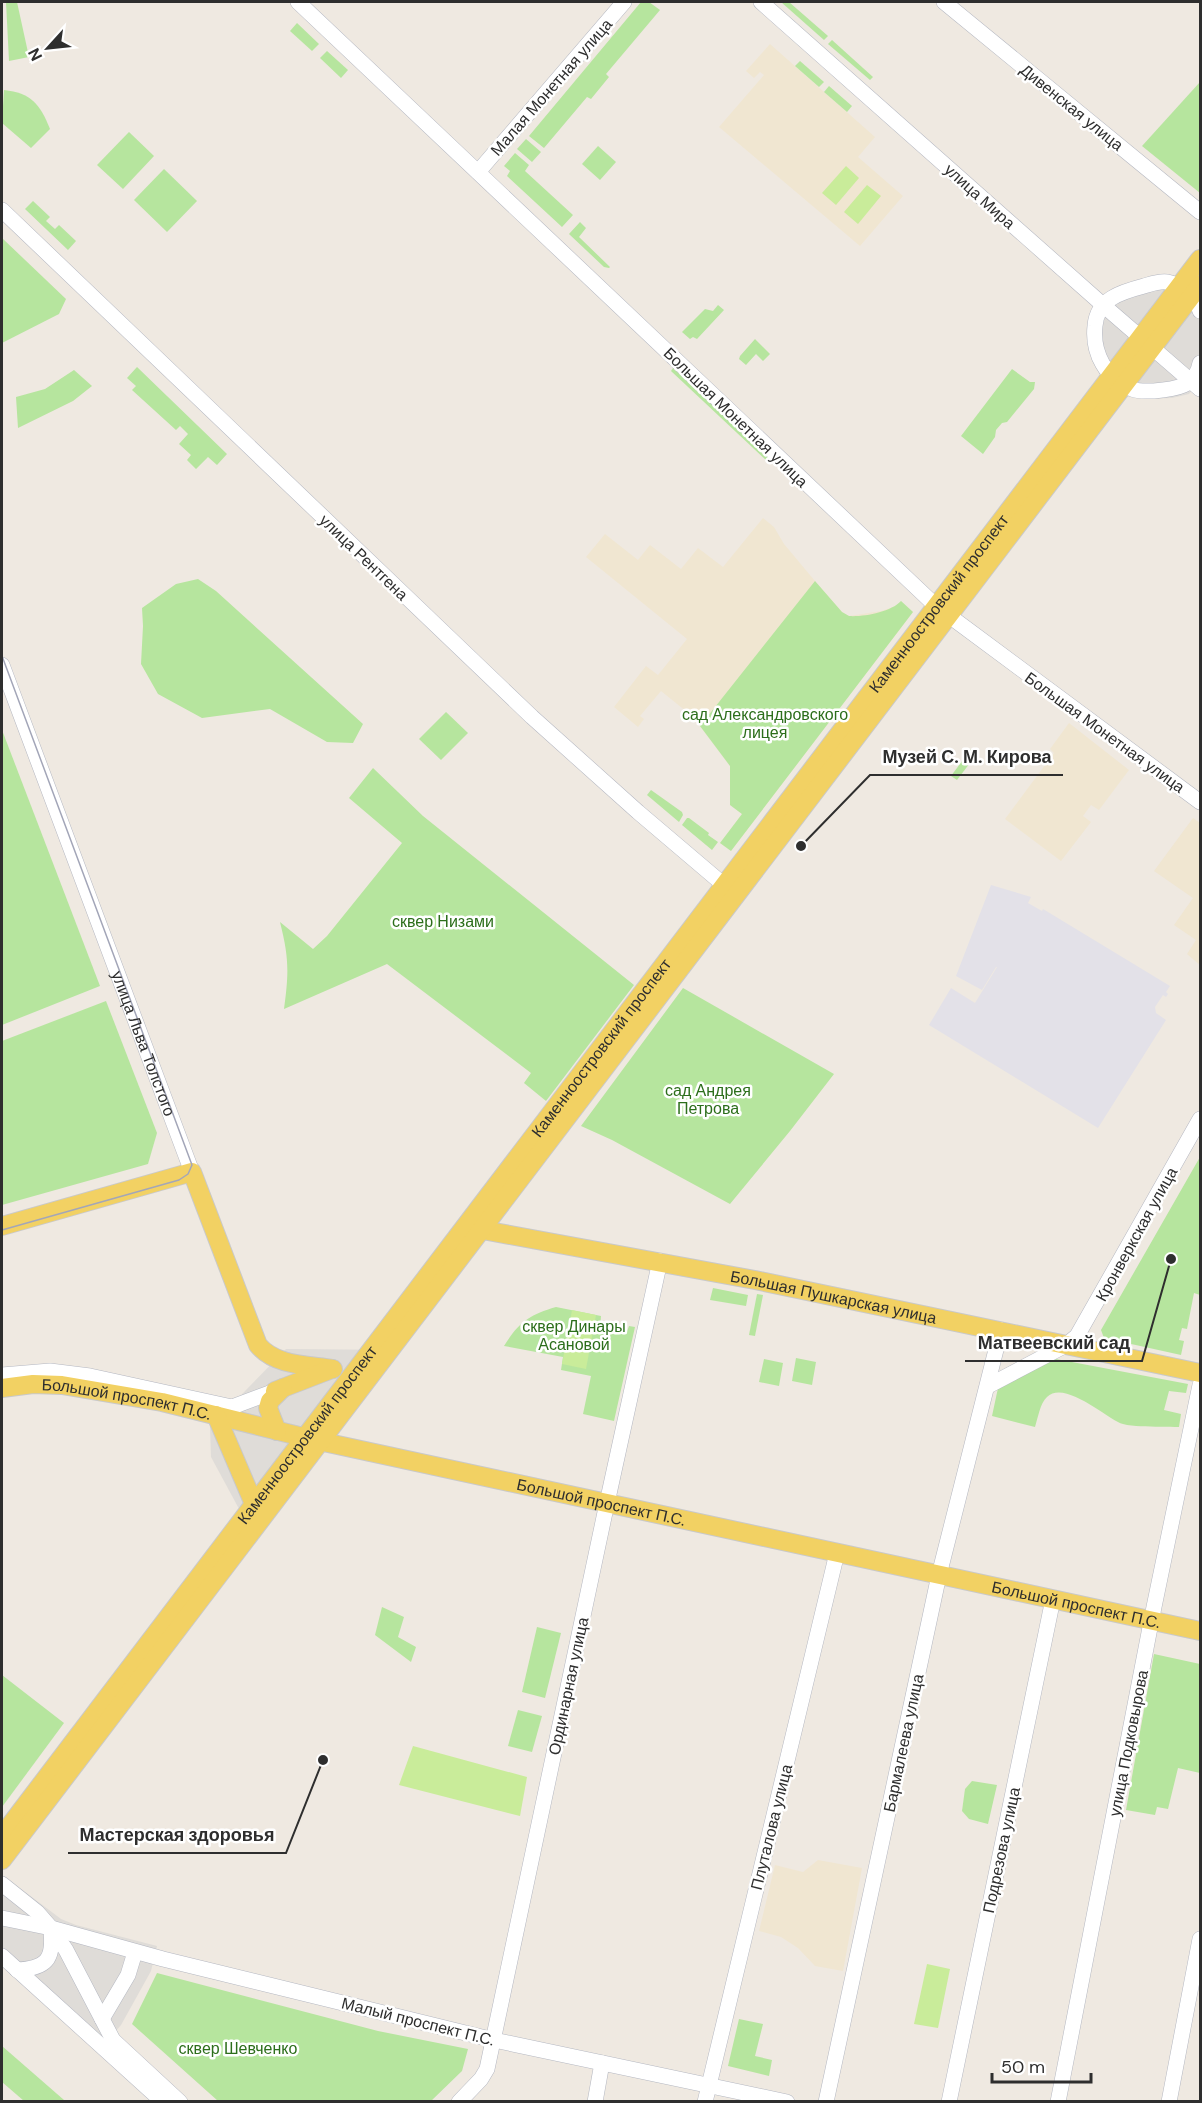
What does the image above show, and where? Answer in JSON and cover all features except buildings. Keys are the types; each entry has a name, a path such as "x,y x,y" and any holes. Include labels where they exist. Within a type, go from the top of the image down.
{"main road":[{"name":"Каменноостровский проспект","path":"2,1860 312,1439 1118,380 1147,343 1193,295 1200,259"},
{"path":"2,1226 192,1172"},
{"name":"улица Льва Толстого","path":"192,1172 258,1345 270,1357 277,1360 333,1369"},
{"name":"Каменноостровский проспект","path":"2,1836 254,1504 312,1439 364,1357 473,1228"},
{"name":"Большая Пушкарская улица","path":"473,1228 660,1261 1200,1373"},
{"path":"277,1431 268,1408 270,1401 279,1390 364,1357"},
{"name":"Большой проспект П.С.","path":"2,1388 33,1384 62,1385 162,1402 312,1439 1200,1631"},
{"path":"216,1415 254,1504"}],"street":[{"name":"Большая Монетная улица","path":"298,2 942,612 1200,802"},
{"name":"Малая Монетная улица","path":"478,172 624,2"},
{"name":"улица Мира","path":"760,2 1103,306 1196,385"},
{"name":"Дивенская улица","path":"944,2 1200,212"},
{"name":"улица Рентгена","path":"2,210 531,717 730,890"},
{"path":"1193,295 1170,283 1160,282 1120,292 1112,296 1103,306 1094,327 1098,358 1104,369 1132,390 1172,389 1196,385 1200,363"},
{"name":"улица Льва Толстого","path":"2,665 192,1172"},
{"name":"Кронверкская улица","path":"1066,1345 1077,1336 1085,1324 1200,1119"},
{"name":"Ординарная улица","path":"459,2102 488,2069 660,1261"},
{"name":"Бармалеева улица","path":"826,2102 939,1575 1001,1330"},
{"path":"988,1386 1066,1345"},
{"name":"Большой проспект П.С.","path":"2,1375 50,1371 90,1376 232,1407 279,1390"},
{"name":"улица Подковырова","path":"1058,2102 1200,1385"},
{"name":"Плуталова улица","path":"705,2102 837,1553"},
{"name":"Подрезова улица","path":"949,2102 1053,1599"},
{"name":"Малый проспект П.С.","path":"2,1884 37,1912 51,1928"},
{"name":"Малый проспект П.С.","path":"2,1918 51,1928 135,1952 494,2040 788,2102"},
{"path":"17,1970 41,1966 49,1958 53,1949 51,1928"},
{"path":"51,1928 66,1950 119,2047 180,2102"},
{"path":"1169,2102 1200,1939"},
{"path":"102,2019 128,1975 135,1952"},
{"path":"2,1956 163,2102"},
{"path":"595,2102 602,2063"}],"shaded area":[{"path":"770,44 875,137 858,157 903,196 860,246 719,127 764,75 760,72 754,78 746,71"},
{"path":"1160,275 1180,276 1200,292 1200,381 1189,394 1172,398 1145,399 1130,396 1100,374 1092,361 1088,325 1090,312 1109,291 1124,284"},
{"path":"763,518 774,527 784,544 842,612 849,616 881,611 896,606 901,601 913,612 731,851 720,843 742,814 730,805 730,766 700,726 661,691 640,716 644,719 638,727 614,707 646,666 658,675 687,639 586,557 605,534 638,560 650,545 681,569 698,548 723,567"},
{"path":"1069,723 1129,770 1099,810 1091,805 1083,816 1091,822 1061,861 1005,819 1054,753 1050,749"},
{"path":"1193,818 1200,823 1200,965 1187,954 1196,940 1174,925 1193,898 1154,871"},
{"path":"991,885 1031,897 1028,903 1042,911 1043,909 1170,986 1166,997 1163,995 1155,1007 1156,1013 1166,1020 1098,1128 929,1025 951,988 975,1003 997,967 982,990 956,976"},
{"path":"286,1349 400,1350 262,1533 238,1507 211,1457 210,1427"},
{"path":"818,1860 862,1868 843,1971 815,1966 798,1948 781,1937 759,1931 775,1865 803,1872"},
{"path":"4,1876 61,1919 157,1946 151,1971 121,2025 98,2051 2,1964 2,1879"}],"green space":[{"path":"6,2 17,2 29,57 9,61"},
{"path":"641,2 649,2 660,10 606,74 609,77 591,99 587,97 544,148 529,136"},
{"path":"781,2 789,2 828,36 824,40"},
{"path":"297,23 319,44 312,51 290,31"},
{"path":"832,40 873,77 870,80 828,44"},
{"path":"327,51 348,70 341,78 320,58"},
{"path":"800,61 824,82 819,87 795,66"},
{"path":"1200,82 1200,193 1142,146"},
{"path":"829,86 852,106 847,112 824,92"},
{"path":"4,90 28,97 38,106 46,120 50,129 31,148 2,123"},
{"path":"129,132 154,156 123,189 97,165"},
{"path":"526,139 541,152 532,162 517,149"},
{"path":"598,146 616,162 600,180 582,164"},
{"path":"515,153 529,165 525,171 573,215 562,227 507,176 510,171 504,166"},
{"path":"846,166 859,178 836,205 822,193"},
{"path":"164,169 197,201 167,232 134,200"},
{"path":"867,185 881,196 858,224 844,212"},
{"path":"33,201 50,217 46,221 55,229 59,225 76,241 68,250 25,209"},
{"path":"580,222 586,228 579,237 609,268 604,267 569,234"},
{"path":"2,238 66,299 59,314 2,343"},
{"path":"718,305 724,310 697,339 693,337 690,339 682,332 705,309 713,311"},
{"path":"755,339 770,354 763,361 756,354 746,365 739,359 740,356"},
{"path":"137,367 227,454 217,465 208,457 196,469 187,460 191,455 179,444 188,434 180,426 176,430 132,390 136,386 127,378"},
{"path":"673,368 769,458 767,461 671,371"},
{"path":"1012,369 1030,382 1035,382 1034,389 1007,422 1002,423 996,430 995,437 983,454 961,436"},
{"path":"74,370 92,386 73,401 18,428 16,397 45,389"},
{"path":"198,579 216,591 363,724 353,743 327,742 270,709 202,718 158,694 141,664 142,608 176,584"},
{"name":"сад Александровского лицея","path":"815,581 842,612 849,616 877,613 901,601 913,612 731,851 720,843 742,814 730,805 730,766 700,726"},
{"path":"446,712 468,733 441,760 419,739"},
{"path":"2,730 100,986 2,1025"},
{"path":"971,749 975,750 976,755 957,780 951,776"},
{"name":"сквер Низами","path":"373,768 423,816 634,985 546,1101 524,1083 531,1073 387,964 284,1009 287,965 280,922 313,949 327,936 402,843 349,798"},
{"path":"651,790 682,812 683,815 679,822 647,795"},
{"path":"687,818 718,842 712,850 682,825"},
{"name":"сад Андрея Петрова","path":"683,988 834,1074 730,1204 612,1140 581,1126"},
{"path":"106,1001 157,1133 148,1164 2,1205 2,1041"},
{"path":"1200,1157 1200,1295 1194,1293 1187,1329 1182,1328 1179,1340 1184,1341 1181,1355 1104,1338 1101,1330"},
{"path":"713,1288 748,1295 746,1306 710,1300"},
{"path":"757,1294 763,1295 755,1336 749,1335"},
{"name":"сквер Динары Асановой","path":"556,1307 601,1316 600,1330 626,1334 629,1326 635,1327 614,1421 583,1414 591,1376 561,1370 563,1357 504,1346 526,1320"},
{"path":"572,1310 596,1315 586,1369 562,1364"},
{"path":"796,1358 816,1362 812,1385 792,1381"},
{"path":"764,1359 783,1363 779,1386 759,1382"},
{"path":"1056,1359 1188,1384 1186,1393 1169,1391 1164,1410 1181,1414 1179,1427 1123,1424 1086,1402 1064,1393 1055,1393 1047,1397 1041,1407 1035,1427 992,1416 998,1388"},
{"path":"382,1607 404,1617 398,1637 416,1647 411,1662 375,1635"},
{"path":"537,1627 561,1633 545,1698 522,1692"},
{"path":"1154,1654 1200,1664 1200,1773 1178,1768 1168,1809 1157,1807 1155,1815 1126,1810"},
{"path":"2,1675 64,1723 2,1807"},
{"path":"518,1710 542,1716 532,1752 508,1746"},
{"path":"413,1746 527,1777 520,1816 399,1785"},
{"path":"972,1781 997,1785 988,1824 969,1819 962,1811 965,1789"},
{"path":"927,1964 950,1969 938,2028 914,2024"},
{"name":"сквер Шевченко","path":"157,1973 378,2031 468,2049 462,2071 431,2101 218,2101 132,2024"},
{"path":"739,2019 763,2024 755,2056 772,2060 769,2076 728,2066"},
{"path":"2,2046 64,2100 24,2101 2,2082"}],"tram line":[{"path":"2,656 192,1165 188,1174 179,1180 2,1230"}],"place":[{"name":"Музей С. М. Кирова","path":"801,846"},
{"name":"Матвеевский сад","path":"1171,1259"},
{"name":"Мастерская здоровья","path":"323,1760"}]}
